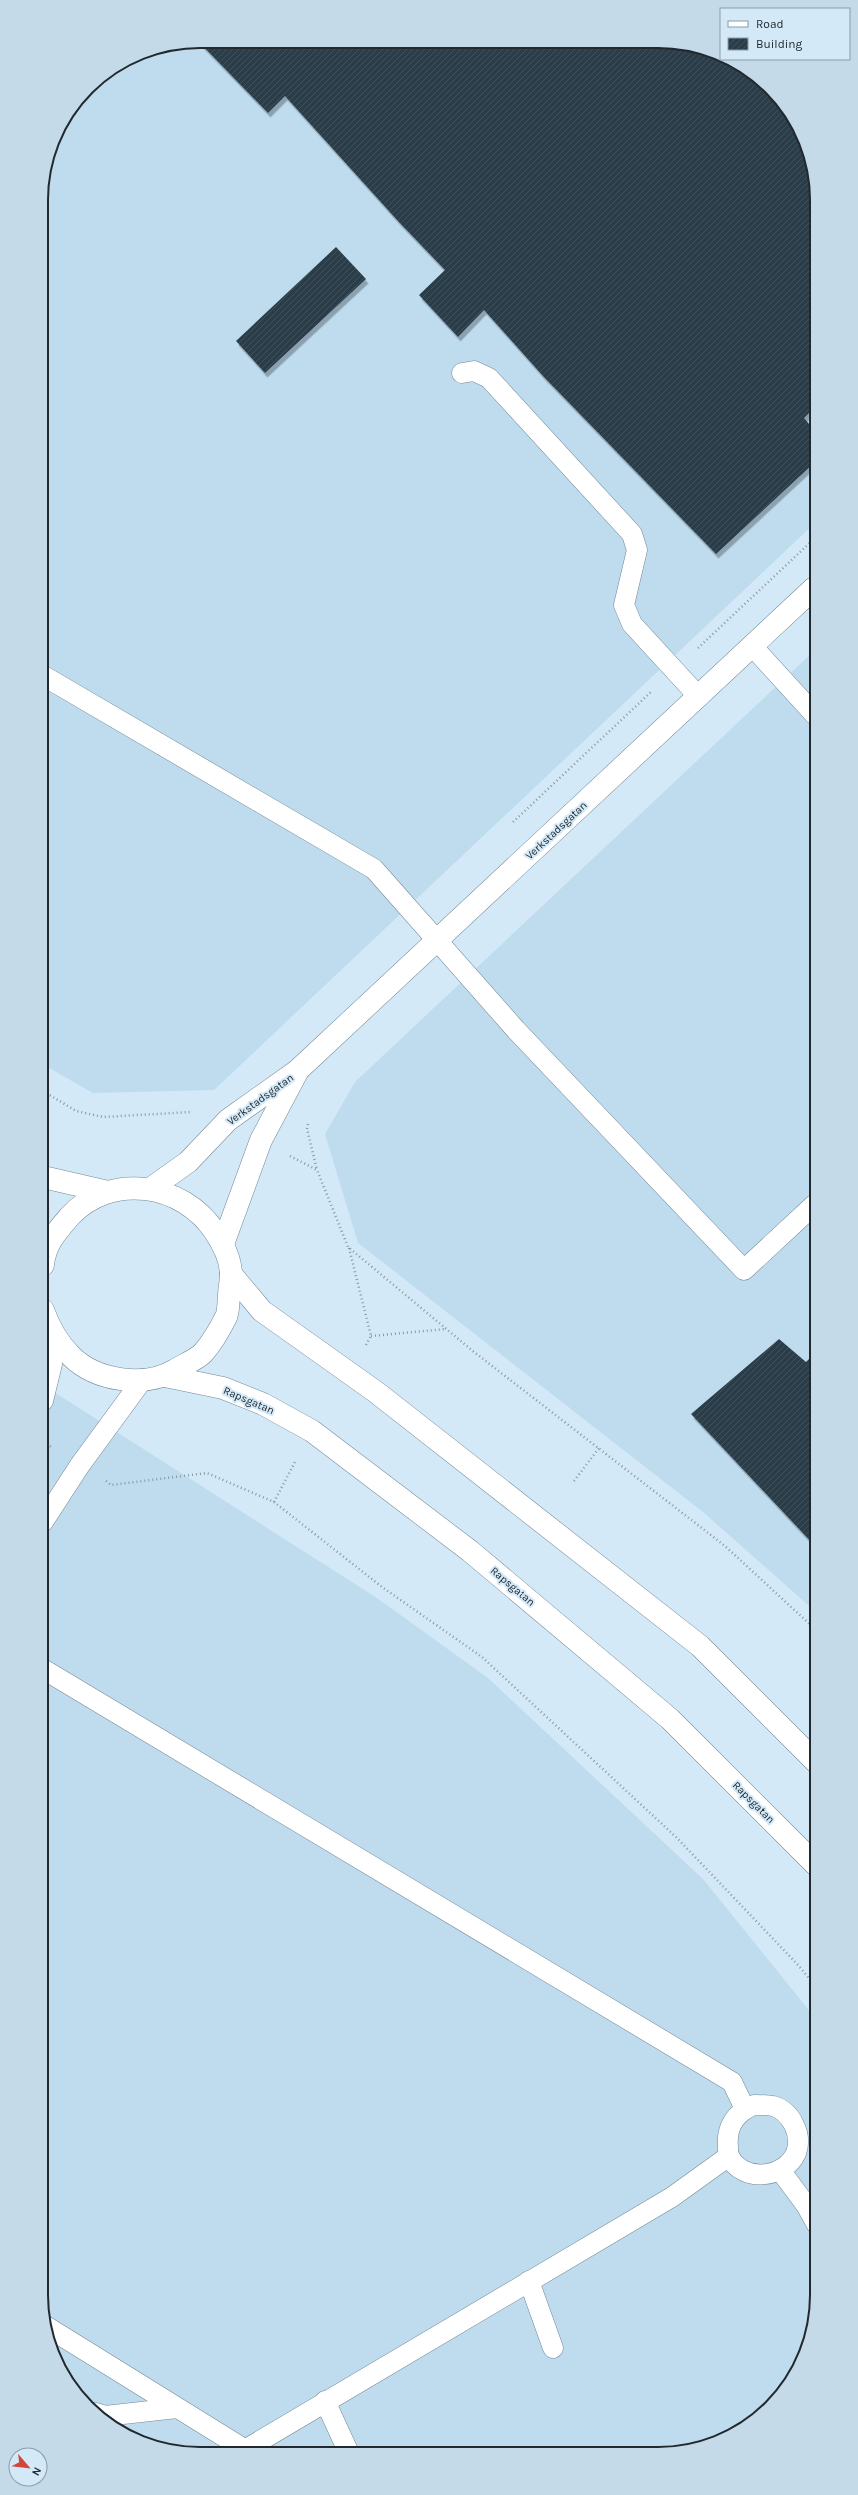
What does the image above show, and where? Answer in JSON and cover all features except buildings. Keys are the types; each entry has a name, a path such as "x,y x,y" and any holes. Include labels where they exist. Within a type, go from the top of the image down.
{"street":[{"name":"Verkstadsgatan","path":"150,1189 188,1162 228,1120 297,1071 753,647 810,592"},
{"name":"Verkstadsgatan","path":"223,1244 261,1140 297,1071"},
{"path":"48,1179 108,1192"},
{"path":"48,1244 52,1235 80,1205 108,1192 132,1188 150,1189 182,1200 206,1219 223,1244 231,1274 227,1316 203,1353 164,1376 130,1381 100,1374 72,1357 48,1321"},
{"path":"231,1274 262,1311 376,1392 700,1646 810,1756"},
{"name":"Rapsgatan","path":"164,1376 222,1388 263,1404 312,1431 470,1550 670,1719 810,1859"}],"lane":[{"path":"462,373 474,371 489,378 632,534 637,550 624,605 632,624 699,697"},
{"path":"753,647 810,710"},
{"path":"48,679 374,869 516,1030 744,1270 810,1209"},
{"path":"48,1337 52,1364 48,1380"},
{"path":"48,1514 80,1465 143,1379"},
{"path":"48,1672 732,2082 745,2109"},
{"path":"754,2105 773,2106 790,2117 797,2130 798,2144 790,2163 772,2174 758,2175 740,2167 729,2156 727,2140 729,2127 737,2115 745,2109 754,2105"},
{"path":"248,2447 672,2197 729,2156"},
{"path":"780,2170 810,2212"},
{"path":"529,2281 553,2348"},
{"path":"52,2330 238,2447"},
{"path":"325,2401 346,2447"},
{"path":"108,2416 177,2408"}],"path":[{"path":"48,1095 76,1111 103,1117 202,1110 228,1120"},
{"path":"261,1140 317,1170 348,1247 446,1329 725,1546 810,1624"},
{"path":"371,1336 446,1329"},
{"path":"48,1445 111,1484 207,1473 274,1502 382,1587 482,1657 676,1837 799,1966 810,1980"},
{"path":"574,1481 599,1448"}],"shaded area":[{"path":"190,48 668,48 707,56 734,68 750,79 772,100 790,124 802,151 809,181 810,528 214,1090 93,1093 48,1067 48,190 56,151 68,124 79,108 100,86 124,68 151,56"},
{"path":"810,655 810,1607 703,1512 358,1243 325,1134 355,1082"},
{"path":"48,1388 377,1598 488,1678 703,1879 810,2012 809,2314 802,2344 790,2371 779,2387 758,2409 734,2427 707,2439 668,2447 190,2447 151,2439 124,2427 108,2416 86,2395 68,2371 56,2344 48,2305"}]}
